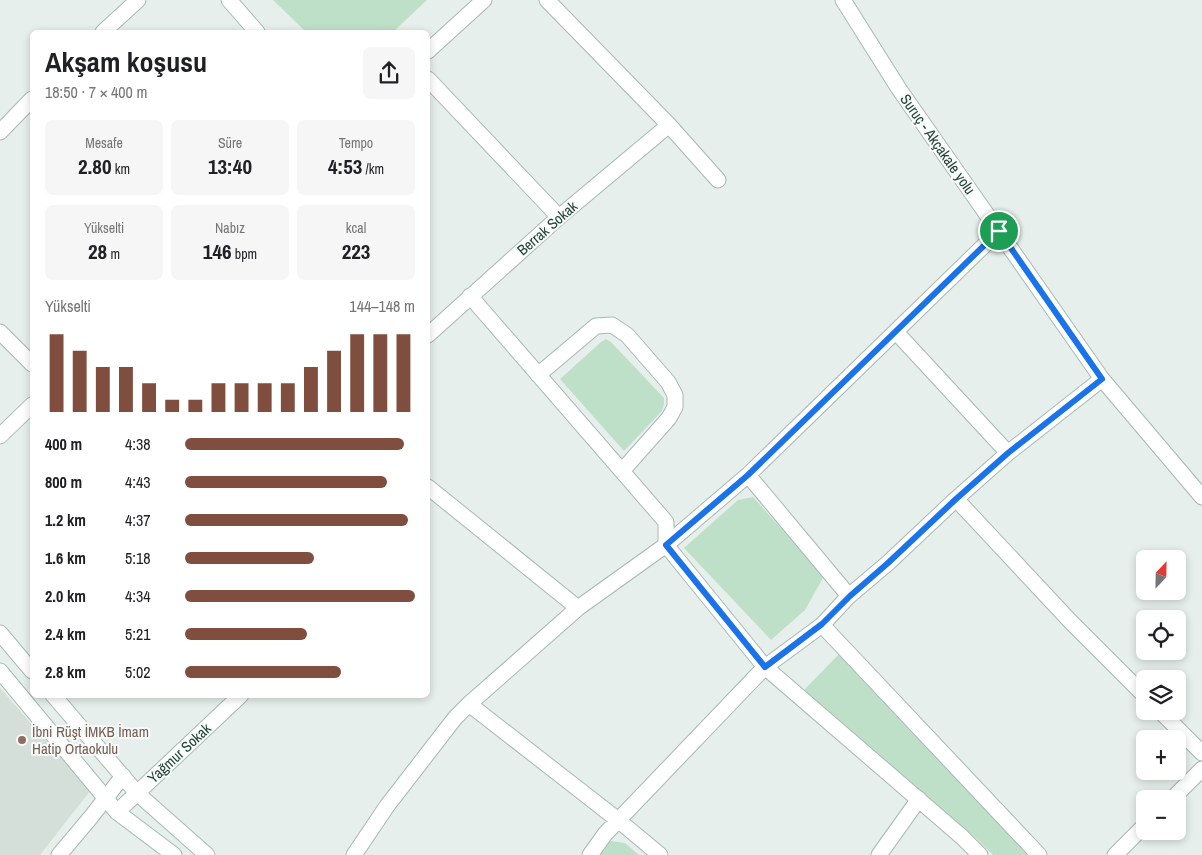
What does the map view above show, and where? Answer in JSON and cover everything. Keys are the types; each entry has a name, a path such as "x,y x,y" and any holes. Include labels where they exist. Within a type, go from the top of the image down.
{"street":[{"path":"105,30 138,0"},
{"path":"229,0 255,30"},
{"path":"430,49 484,0"},
{"path":"547,0 669,125 718,180"},
{"name":"Suruç - Akçakale yolu","path":"843,0 899,89 1102,379 1202,498"},
{"path":"430,81 559,217"},
{"path":"0,132 30,101"},
{"name":"Berrak Sokak","path":"430,333 559,217 669,125"},
{"path":"354,855 387,806 455,718 469,704 578,608 666,545 748,475 999,231"},
{"path":"470,296 666,522 666,545 765,667 919,799 980,855"},
{"path":"538,375 596,326 612,325 627,335 668,382 674,395 675,407 669,418 622,471"},
{"path":"0,332 30,362"},
{"path":"896,332 1008,453"},
{"path":"590,855 604,834 765,667 822,624 850,596 1008,453 1102,379"},
{"path":"0,436 30,407"},
{"path":"748,475 850,596"},
{"path":"430,493 578,608"},
{"path":"956,499 1070,621 1136,687"},
{"path":"822,624 1039,855"},
{"path":"0,633 30,669"},
{"path":"0,671 117,812 169,854"},
{"path":"56,698 137,793 207,855"},
{"name":"Yağmur Sokak","path":"117,812 238,698"},
{"path":"469,704 660,855"},
{"path":"1169,720 1202,752"},
{"path":"1181,790 1202,769"},
{"path":"59,855 123,776"},
{"path":"879,855 919,799"},
{"path":"1115,855 1136,834"}],"shaded area":[{"name":"İbni Rüşt İMKB İmam Hatip Ortaokulu","path":"0,688 90,791 40,855 0,855"}],"green space":[{"path":"273,0 427,0 395,30 304,30"},
{"path":"606,339 664,398 662,411 624,451 560,379"},
{"path":"753,497 824,576 805,610 771,640 684,548 738,500"},
{"path":"841,652 1027,855 993,855 977,839 804,690"},
{"path":"611,841 625,843 639,855 598,855 604,846"}],"place":[{"name":"İbni Rüşt İMKB İmam Hatip Ortaokulu","path":"22,740"}],"route":[{"path":"999,231 1102,379 1008,453 850,596 822,624 765,667 666,545 748,475 999,231"}]}
